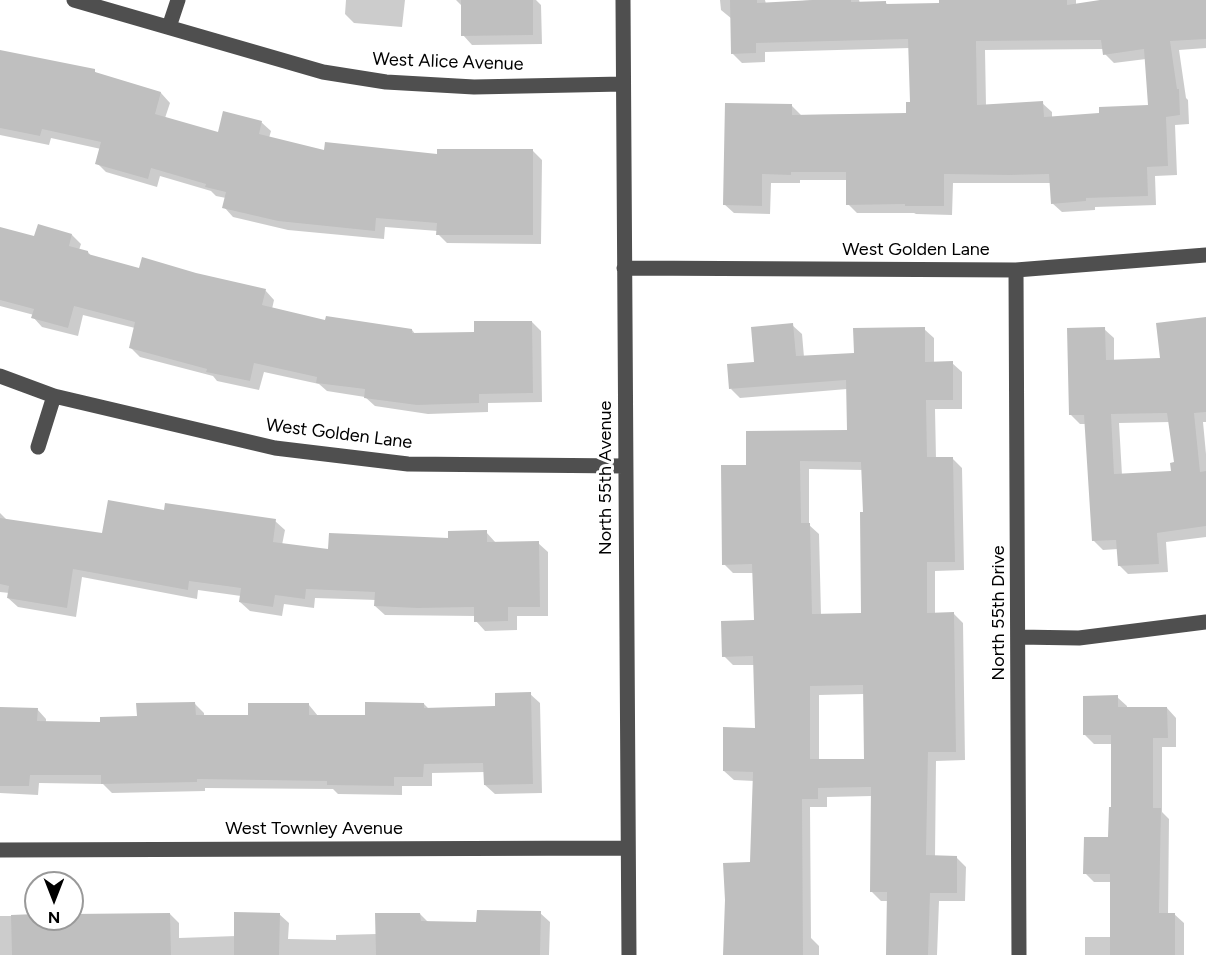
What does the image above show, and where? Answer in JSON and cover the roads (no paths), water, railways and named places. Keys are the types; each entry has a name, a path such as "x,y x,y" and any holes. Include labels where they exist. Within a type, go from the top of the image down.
{"street":[{"name":"West Alice Avenue","path":"74,0 323,72 386,82 474,87 623,84"},
{"path":"169,27 178,0"},
{"name":"North 55th Avenue","path":"623,0 629,955"},
{"name":"West Golden Lane","path":"624,268 1016,270 1206,255"},
{"name":"North 55th Drive","path":"1016,270 1019,955"},
{"name":"West Golden Lane","path":"0,376 54,396 275,448 408,464 625,466"},
{"path":"38,447 54,396"},
{"path":"1018,637 1079,638 1206,622"},
{"name":"West Townley Avenue","path":"0,849 627,848"}]}
